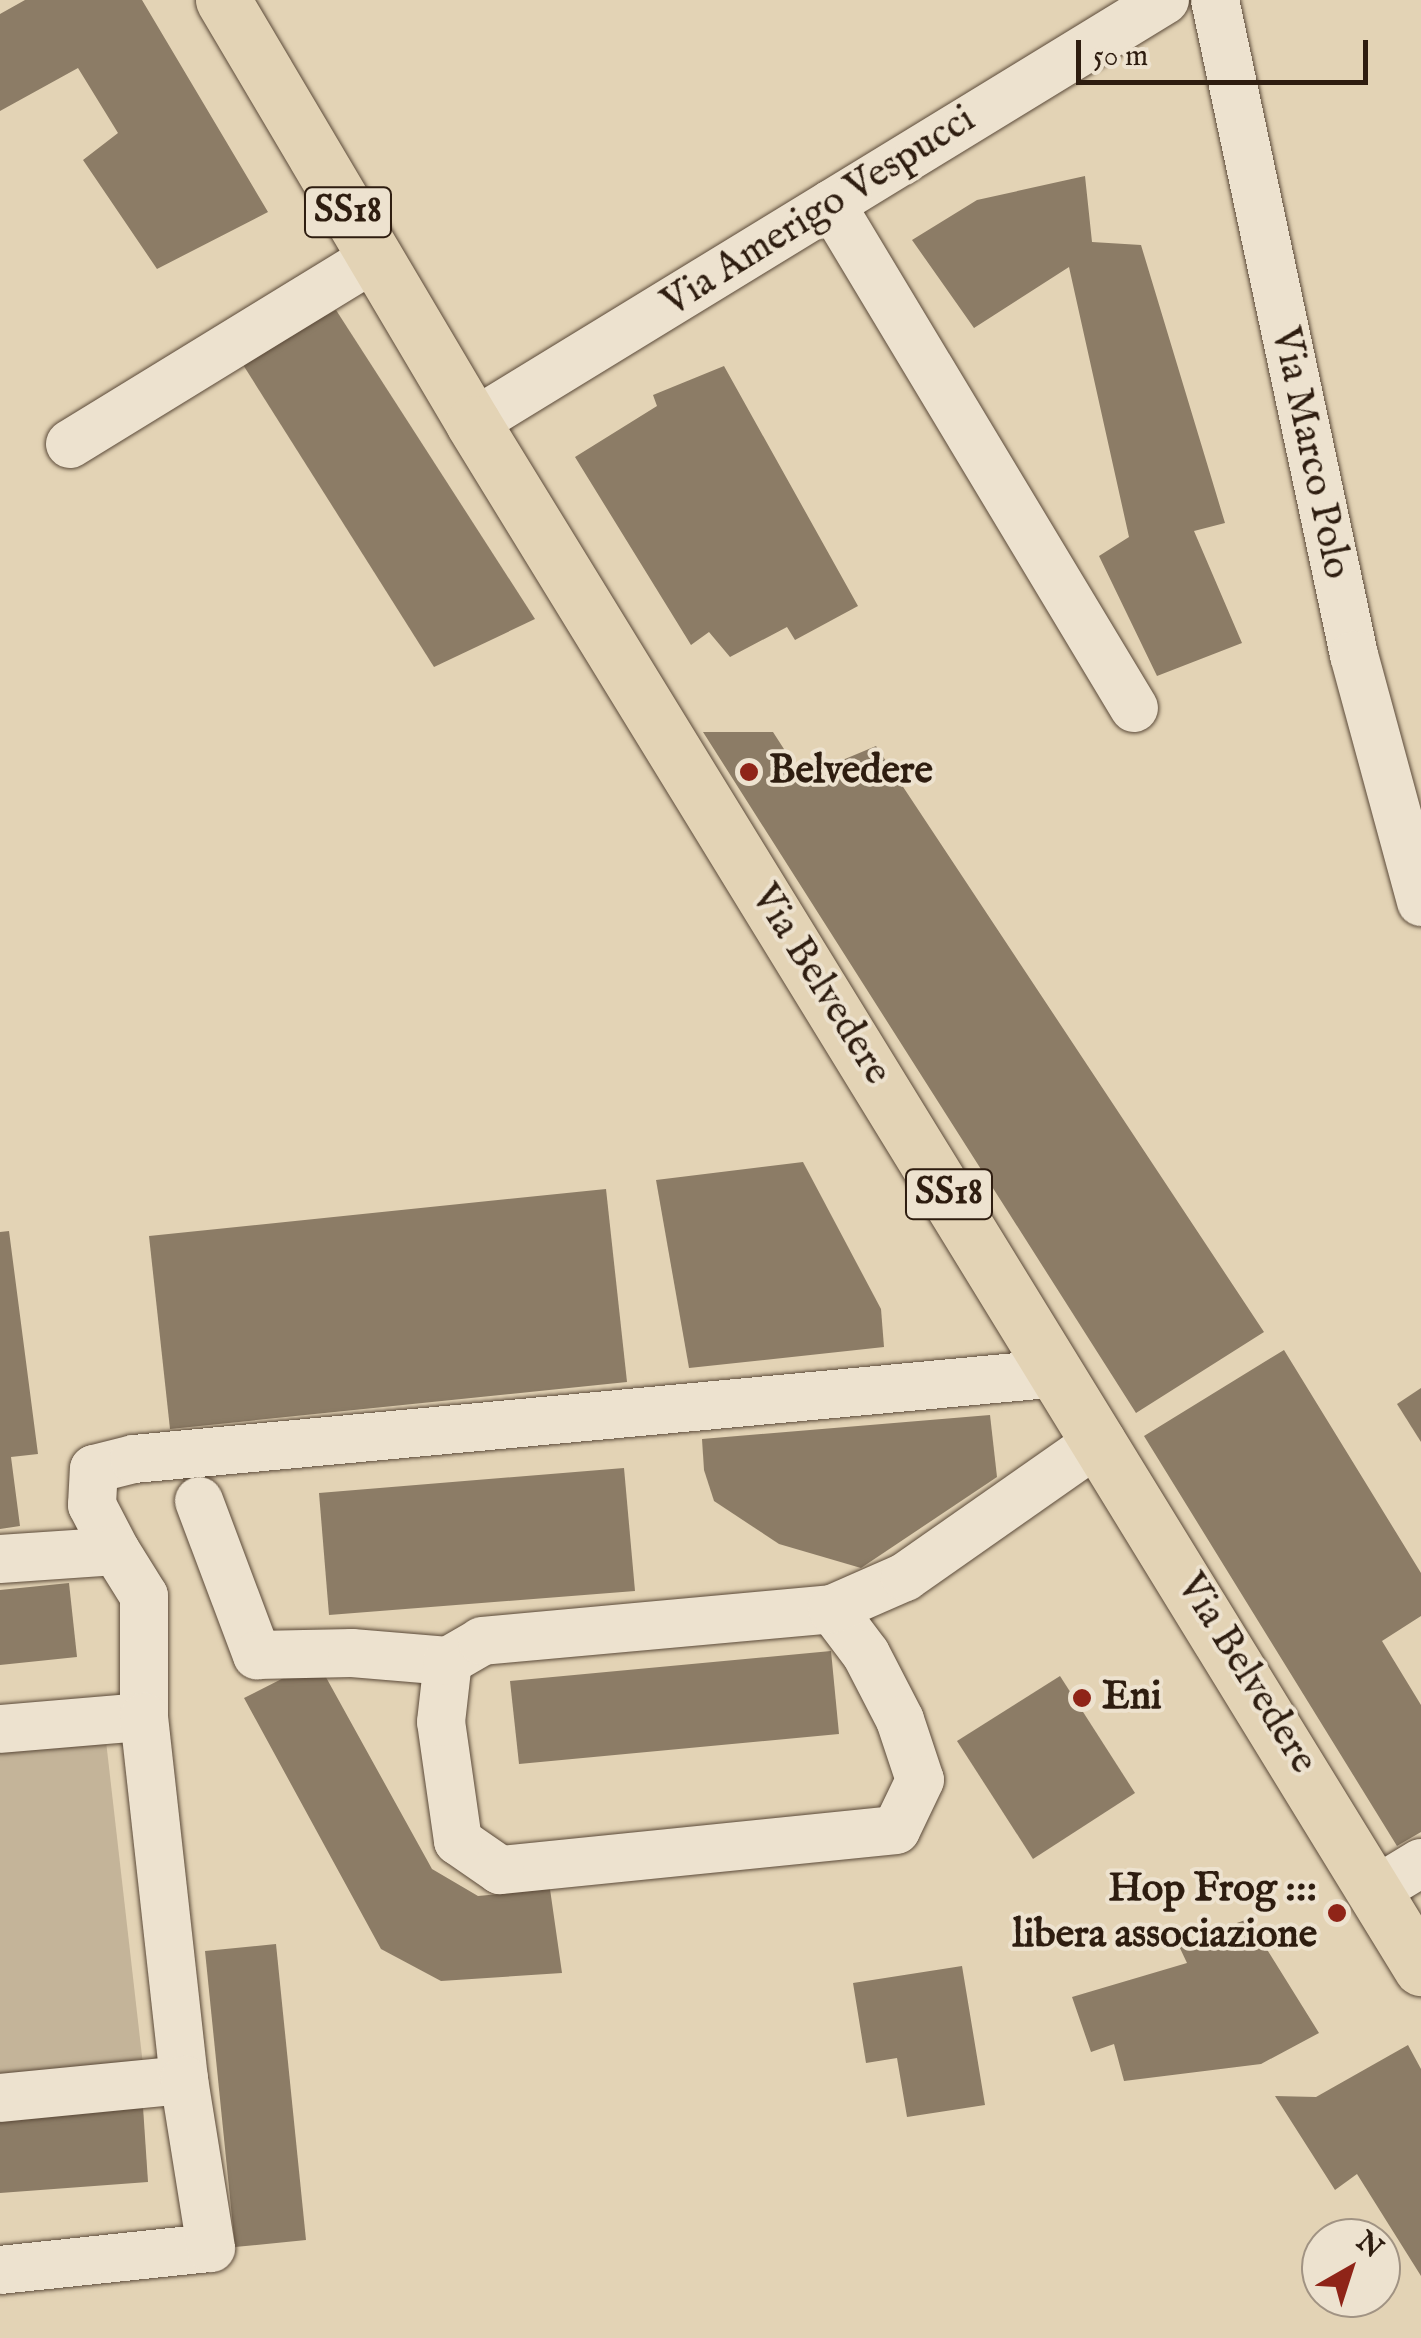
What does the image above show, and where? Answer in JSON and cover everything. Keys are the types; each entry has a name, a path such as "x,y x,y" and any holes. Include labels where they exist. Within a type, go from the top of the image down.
{"main road":[{"name":"Via Belvedere","path":"222,0 473,423 1101,1440 1400,1876 1421,1968"}],"street":[{"name":"Via Amerigo Vespucci","path":"473,423 1164,0"},
{"name":"Via Marco Polo","path":"1214,0 1354,654 1421,902"},
{"path":"831,204 1134,708"},
{"path":"70,444 375,257"},
{"path":"0,2270 211,2248 184,2080 144,1717 144,1596 92,1505 94,1469 134,1458 1059,1373"},
{"path":"199,1501 257,1655 352,1653 448,1661 482,1641 832,1609 905,1577 1101,1440"},
{"path":"0,1560 116,1551"},
{"path":"448,1661 441,1722 458,1841 500,1870 896,1830 920,1780 900,1720 866,1654 832,1609"},
{"path":"0,1729 144,1717"},
{"path":"0,2098 184,2080"}],"shaded area":[{"path":"106,1741 143,2065 0,2079 0,1751"}],"building":[{"path":"25,0 142,0 268,212 157,269 83,160 118,133 78,68 0,111 0,14"},
{"path":"1085,176 1092,242 1141,245 1225,523 1194,531 1242,643 1157,676 1099,556 1129,537 1069,267 974,328 912,240 977,200"},
{"path":"336,310 535,619 434,667 240,360"},
{"path":"724,366 858,606 795,640 787,627 730,657 709,632 691,645 575,457 657,406 653,395"},
{"path":"703,732 773,732 802,777 876,746 1264,1332 1136,1413"},
{"path":"803,1162 881,1309 884,1347 689,1368 656,1180"},
{"path":"606,1189 627,1382 170,1429 149,1236"},
{"path":"9,1231 38,1454 11,1457 20,1526 0,1529 0,1232"},
{"path":"1284,1350 1421,1573 1421,1616 1382,1641 1421,1705 1421,1832 1397,1846 1144,1436"},
{"path":"1421,1388 1421,1442 1397,1404"},
{"path":"990,1415 997,1477 861,1568 779,1544 714,1501 704,1470 702,1439"},
{"path":"624,1468 635,1591 329,1615 319,1493"},
{"path":"69,1583 77,1657 0,1665 0,1590"},
{"path":"831,1651 839,1734 519,1764 510,1681"},
{"path":"317,1661 432,1869 478,1896 550,1889 562,1973 441,1981 381,1949 244,1698"},
{"path":"1060,1676 1135,1793 1033,1859 957,1741"},
{"path":"1248,1919 1319,2033 1261,2064 1124,2081 1114,2044 1091,2052 1072,1997 1187,1963 1178,1944"},
{"path":"276,1944 306,2240 235,2247 205,1951"},
{"path":"962,1966 985,2105 907,2117 897,2058 866,2063 853,1983"},
{"path":"1408,2045 1421,2069 1421,2276 1401,2244 1401,2218 1385,2218 1357,2174 1335,2190 1275,2096 1316,2097"},
{"path":"143,2107 148,2182 0,2193 0,2117"}],"place":[{"name":"Belvedere","path":"749,772"},
{"name":"Eni","path":"1082,1698"},
{"name":"Hop Frog ::: libera associazione","path":"1337,1913"}]}
